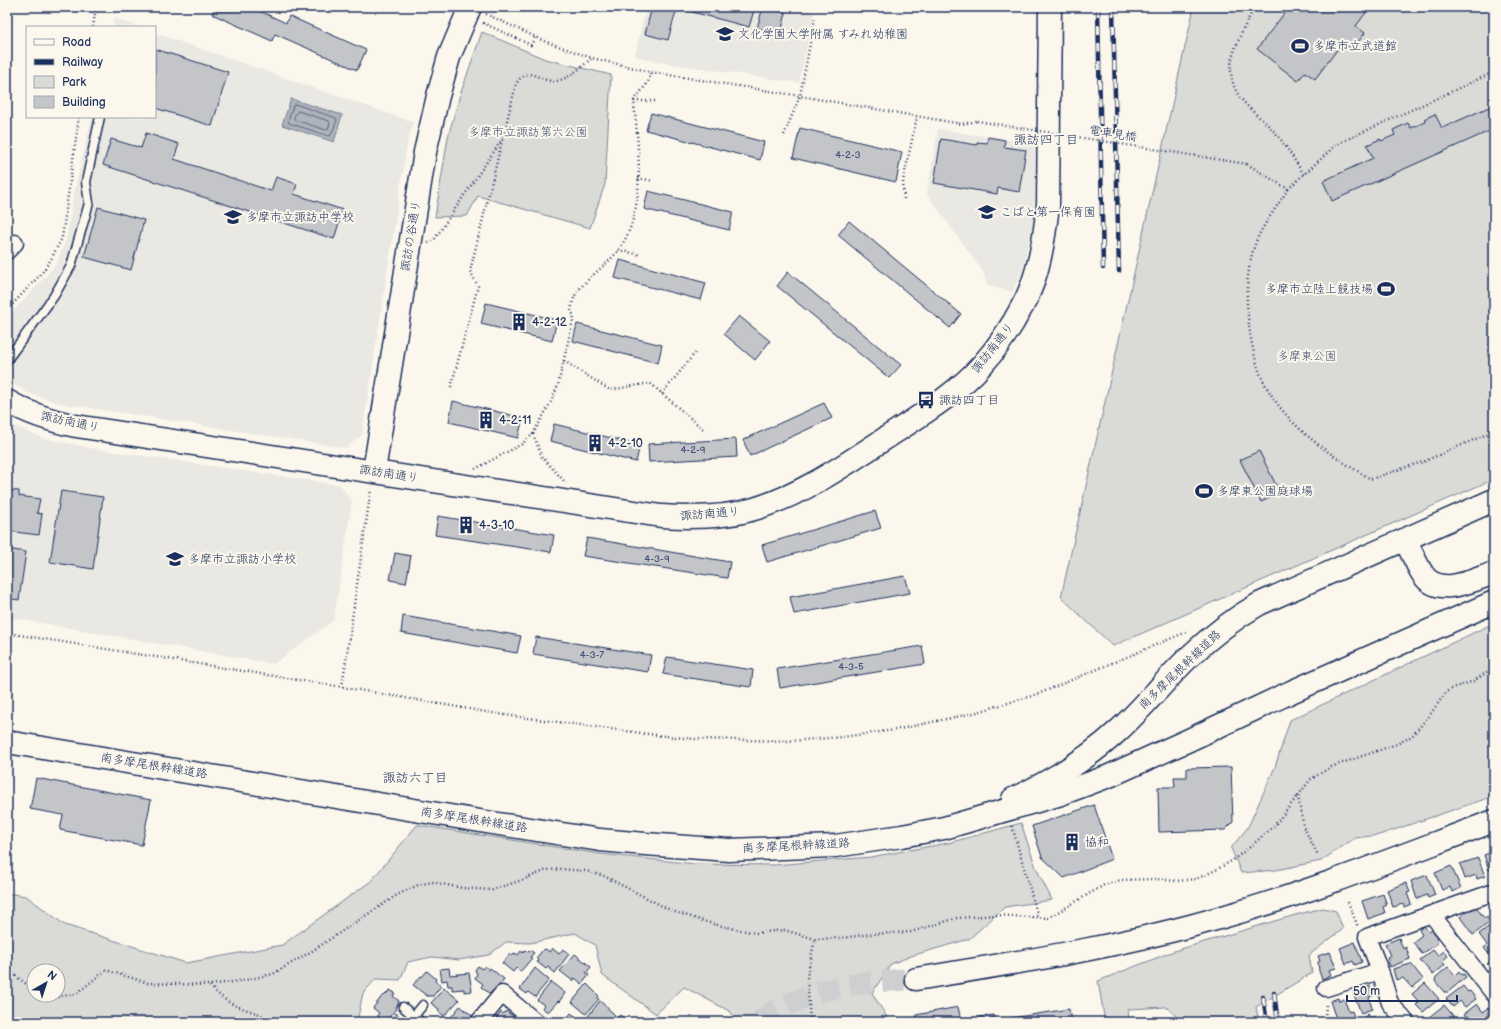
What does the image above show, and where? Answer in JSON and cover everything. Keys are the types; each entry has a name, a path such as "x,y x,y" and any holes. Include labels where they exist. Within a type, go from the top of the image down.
{"street":[{"name":"諏訪南通り","path":"7,401 20,409 53,421 632,512 688,518 736,513 754,509 790,496 823,479 930,409 964,384 1004,338 1024,304 1035,276 1045,234 1048,206 1050,7"},
{"name":"諏訪の谷通り","path":"374,471 424,152 447,64 475,15"},
{"name":"南多摩尾根幹線道路","path":"944,828 991,810 1022,795 1086,757 1119,730 1189,658 1240,615 1259,604 1494,500"},
{"path":"1405,540 1423,575 1432,583 1440,586 1449,587 1494,573"},
{"name":"南多摩尾根幹線道路","path":"7,742 600,840 729,850 835,846 944,828 1058,795 1108,776 1494,602"},
{"path":"916,979 1125,942 1226,916 1313,889 1494,821"},
{"path":"1406,1022 1390,1003 1367,937 1494,892"},
{"path":"1432,915 1494,994"},
{"path":"1326,988 1380,971"},
{"path":"479,1022 502,994 536,1022"}],"lane":[{"path":"7,360 54,296 71,266 89,203 86,182 100,118"},
{"path":"414,1016 423,1005"},
{"path":"403,1007 421,1022"}],"path":[{"path":"93,26 96,7"},
{"path":"1254,7 1233,55 1231,67 1234,87 1242,102 1279,136 1304,174"},
{"path":"475,15 531,45 535,37"},
{"path":"784,135 800,96 815,18"},
{"name":"電車見橋","path":"498,19 535,37 592,58 651,72 962,124 977,121 1247,164 1288,189"},
{"path":"451,387 478,286 470,271 516,84 521,77 527,74 556,81 566,77 592,58"},
{"path":"472,471 522,444 533,434 552,400 564,361 574,316 571,311 577,291 607,263 618,250 632,225 636,205 638,178 638,148 634,100 648,82 651,72"},
{"path":"1494,72 1337,144 1304,174 1288,189 1259,236 1254,249 1248,276 1246,300 1249,331 1261,376 1282,410 1308,437 1342,462 1371,479 1425,461 1494,431"},
{"path":"634,100 656,101"},
{"path":"904,199 903,180 917,117"},
{"path":"7,310 41,274 50,261 62,238 79,118"},
{"path":"426,244 434,240 503,138"},
{"path":"638,178 653,181"},
{"path":"618,250 641,255"},
{"path":"662,394 695,353"},
{"path":"564,361 610,390 650,383 704,430"},
{"path":"533,434 542,457 572,489 569,502"},
{"path":"342,687 374,471"},
{"path":"7,633 342,687 498,714 694,739 789,741 842,738 895,730 974,713 1038,694 1190,631"},
{"path":"66,996 76,994 106,970 148,983 210,985 246,980 273,974 312,951 397,895 418,885 432,882 462,888 492,890 547,870 562,868 586,871 604,876 672,911 755,933 784,930 816,939 911,932 957,918 996,915 1048,918 1104,885 1121,880 1156,879 1176,881 1196,879 1216,870 1233,860 1274,826 1311,779 1331,767 1397,744 1412,736 1429,716 1446,692 1455,687 1474,681 1494,667"},
{"path":"1298,795 1304,828 1318,855"},
{"path":"1011,822 1038,917"},
{"path":"1348,902 1359,929 1367,937"},
{"path":"810,1022 807,976 816,939"},
{"path":"7,967 26,984"},
{"path":"210,985 219,996 229,1002 263,1015 273,1022"},
{"path":"1325,1022 1326,988"}],"shaded area":[{"name":"文化学園大学附属 すみれ幼稚園","path":"646,7 792,7 814,12 799,83 653,61 635,56"},
{"path":"114,18 136,26 113,26"},
{"name":"多摩市立諏訪中学校","path":"156,33 413,122 406,151 362,435 346,448 59,403 28,393 7,381 7,318 56,265 66,240 74,193 92,118 156,118"},
{"name":"こばと第一保育園","path":"938,129 1036,144 1034,220 1022,272 1012,292 987,285 983,272 927,194"},
{"name":"多摩市立諏訪小学校","path":"7,423 43,438 96,449 340,485 352,501 334,620 274,664 7,617"}],"green space":[{"name":"多摩東公園","path":"1194,7 1494,7 1494,479 1113,646 1061,597"},
{"name":"多摩市立諏訪第六公園","path":"482,32 545,59 611,75 605,184 590,228 478,196 467,216 435,217 448,137 459,98"},
{"path":"1494,623 1494,796 1379,835 1355,838 1321,861 1276,870 1241,873 1231,848 1248,827 1275,767 1290,720"},
{"path":"1021,823 1036,868 1052,900 1005,907 969,939 911,956 891,964 872,993 890,1022 736,1022 731,1012 684,987 656,1014 602,975 595,945 575,933 530,943 506,942 489,955 459,960 432,957 408,962 400,980 376,979 363,993 358,1017 360,1022 7,1022 7,893 26,896 65,925 186,963 282,945 371,881 417,825 600,854 696,864 774,865 871,857 948,843"},
{"path":"1323,908 1336,911 1343,929 1309,955 1312,973 1256,1007 1259,1022 1179,1022 1176,1016 1166,1007 1128,1009 1129,1022 1105,1022 1098,981 1174,951"}],"water":[{"path":"291,99 342,115 334,142 282,125"}],"building":[{"path":"215,7 251,7 286,23 289,16 366,50 357,70 275,34 272,41 212,14"},
{"path":"652,7 755,7 749,27 677,8 668,40 645,34"},
{"path":"763,7 786,13 781,33 757,28"},
{"name":"多摩市立武道館","path":"1289,7 1370,7 1356,26 1365,33 1352,50 1343,42 1315,79 1305,72 1298,81 1257,49"},
{"path":"156,49 228,72 212,126 156,108"},
{"path":"1489,107 1494,119 1494,129 1332,201 1323,181 1373,158 1367,145 1380,139 1381,141 1395,135 1393,130 1408,123 1411,128 1425,122 1424,119 1435,114 1442,128"},
{"path":"651,113 764,142 760,160 646,130"},
{"path":"800,128 902,152 896,182 793,158"},
{"path":"146,133 179,144 174,159 271,191 276,177 297,184 294,194 343,210 334,239 103,165 111,139 141,148"},
{"path":"988,137 1005,140 1004,147 1026,150 1019,192 998,188 997,194 934,183 941,139 977,145 977,142 987,143"},
{"path":"648,191 733,212 729,230 644,209"},
{"path":"98,207 144,220 131,270 84,257"},
{"path":"849,221 961,314 950,328 838,235"},
{"path":"620,260 706,283 701,300 615,278"},
{"path":"788,272 901,365 889,378 777,286"},
{"name":"4-2-12","path":"486,303 557,320 552,341 481,324"},
{"path":"739,316 770,341 755,360 724,334"},
{"path":"577,324 662,345 658,363 573,341"},
{"name":"4-2-11","path":"453,401 523,418 518,438 449,422"},
{"path":"824,403 832,418 750,456 743,440"},
{"name":"4-2-10","path":"554,424 640,445 636,462 550,441"},
{"path":"736,439 737,457 649,462 648,444"},
{"path":"1259,451 1280,493 1261,502 1240,460"},
{"path":"7,490 19,491 19,496 40,499 37,513 42,514 39,535 7,531"},
{"path":"61,491 103,497 93,569 50,562"},
{"path":"875,511 881,528 767,562 762,545"},
{"name":"4-3-10","path":"438,516 554,535 551,552 435,535"},
{"path":"587,538 730,562 727,578 583,556"},
{"path":"7,549 26,552 19,600 7,598"},
{"path":"395,553 411,556 406,583 390,580"},
{"path":"905,576 910,593 794,614 790,597"},
{"path":"403,616 521,636 517,653 401,633"},
{"path":"536,637 651,655 648,672 533,654"},
{"path":"922,646 925,664 780,688 777,669"},
{"path":"667,657 753,670 751,687 663,674"},
{"path":"1231,767 1233,822 1225,830 1159,832 1158,787 1175,787 1174,777 1187,777 1187,768"},
{"path":"36,778 151,800 142,845 60,830 63,815 30,809"},
{"name":"協和","path":"1094,805 1112,859 1064,878 1042,857 1032,826"},
{"path":"1494,851 1494,868 1489,870 1484,855"},
{"path":"1478,858 1485,876 1477,879 1476,875 1465,879 1460,864"},
{"path":"1451,866 1461,888 1452,892 1450,887 1442,890 1435,873"},
{"path":"1427,875 1435,895 1428,898 1427,895 1417,899 1411,881"},
{"path":"1406,883 1410,892 1407,893 1411,904 1404,907 1403,904 1393,907 1387,890"},
{"path":"1383,894 1387,905 1383,907 1385,913 1368,919 1362,901"},
{"path":"1476,907 1485,919 1487,917 1490,922 1473,935 1460,917 1471,908 1472,910"},
{"path":"1492,924 1494,927 1494,954 1491,957 1484,948 1487,945 1479,934"},
{"path":"1424,926 1429,932 1432,930 1438,938 1436,940 1438,943 1422,954 1413,942 1422,935 1419,930"},
{"path":"1399,938 1403,949 1406,947 1410,959 1390,967 1387,957 1390,956 1385,944"},
{"path":"1355,942 1362,962 1355,965 1353,961 1346,964 1340,948"},
{"path":"552,948 559,954 563,949 569,954 555,973 548,967 546,969 537,962 538,960 536,958 543,950 546,949 549,952"},
{"path":"525,950 528,952 530,950 534,953 530,957 532,958 520,972 516,968 513,972 502,963 510,954 512,956 515,953 518,955 521,951 523,953"},
{"path":"1433,950 1438,956 1444,951 1448,956 1442,961 1445,965 1433,975 1420,960"},
{"path":"1330,952 1336,968 1329,970 1331,975 1322,979 1319,971 1318,962 1320,961 1318,956"},
{"path":"575,954 591,967 586,973 589,975 582,984 575,978 573,981 560,971"},
{"path":"1494,958 1494,973 1487,964"},
{"path":"1411,964 1423,979 1412,988 1403,978 1396,980 1393,969"},
{"path":"478,966 482,969 485,966 489,970 490,968 504,979 494,992 492,991 490,994 481,987 483,984 475,978 477,974 475,970"},
{"path":"1448,967 1455,975 1459,971 1466,977 1448,992 1444,992 1435,981 1436,977"},
{"path":"449,968 450,975 469,973 472,991 464,992 464,989 452,990 452,986 448,986 447,980 442,981 440,969"},
{"path":"535,968 549,980 535,997 520,989"},
{"path":"427,971 441,986 433,996 427,996 413,985"},
{"path":"551,982 565,993 559,1002 558,1001 548,1012 542,1008 544,1005 537,1000"},
{"path":"1425,983 1439,999 1423,1012 1416,1005 1419,1002 1412,994"},
{"path":"587,984 599,996 597,998 599,999 586,1014 572,1002"},
{"path":"1370,986 1373,996 1369,997 1372,1009 1361,1013 1353,992"},
{"path":"1463,986 1468,992 1470,991 1476,999 1465,1007 1460,1001 1453,1007 1446,999"},
{"path":"444,988 459,1000 444,1016 438,1011 439,1009 431,1003"},
{"path":"390,990 395,993 393,996 399,1001 395,1010 387,1020 386,1019 384,1021 377,1016 379,1013 373,1008 383,995 384,996"},
{"path":"1338,998 1339,1001 1344,999 1349,1012 1352,1011 1354,1017 1337,1022 1330,1001"},
{"path":"600,1001 615,1015 610,1022 596,1022 588,1016"},
{"path":"1477,1004 1483,1012 1488,1008 1493,1014 1483,1022 1471,1022 1464,1014"},
{"path":"1444,1005 1456,1019 1452,1022 1431,1022 1428,1018"},
{"path":"460,1006 473,1016 468,1022 447,1022"},
{"path":"958,1007 961,1020 955,1022 918,1022 916,1015"},
{"path":"1069,1009 1071,1022 1012,1022 1011,1018"},
{"path":"506,1011 520,1022 493,1022 501,1012 503,1014"},
{"path":"396,1013 403,1019 400,1022 389,1022"},
{"path":"571,1013 578,1018 577,1019 580,1022 564,1022"},
{"path":"1368,1014 1371,1018 1374,1016 1378,1022 1364,1022 1362,1019"},
{"path":"620,1015 628,1021 632,1019 635,1022 613,1022"},
{"path":"994,1015 995,1022 980,1022 979,1017"}],"tunnel":[{"path":"759,1022 776,1010 816,992 866,982 916,979"}],"railway":[{"path":"1098,7 1103,268"},
{"path":"1113,7 1119,271"},
{"path":"1274,993 1278,1022"},
{"path":"1263,997 1267,1022"}],"place":[{"name":"文化学園大学附属 すみれ幼稚園","path":"725,34"},
{"name":"多摩市立武道館","path":"1300,46"},
{"name":"こばと第一保育園","path":"987,212"},
{"name":"多摩市立諏訪中学校","path":"233,217"},
{"name":"多摩市立陸上競技場","path":"1386,289"},
{"name":"4-2-12","path":"519,322"},
{"name":"諏訪四丁目","path":"926,400"},
{"name":"4-2-11","path":"486,420"},
{"name":"4-2-10","path":"595,443"},
{"name":"多摩東公園庭球場","path":"1204,491"},
{"name":"4-3-10","path":"466,525"},
{"name":"多摩市立諏訪小学校","path":"175,559"},
{"name":"協和","path":"1072,842"}],"district":[{"name":"諏訪四丁目","path":"1046,140"},
{"name":"諏訪六丁目","path":"415,778"}]}
